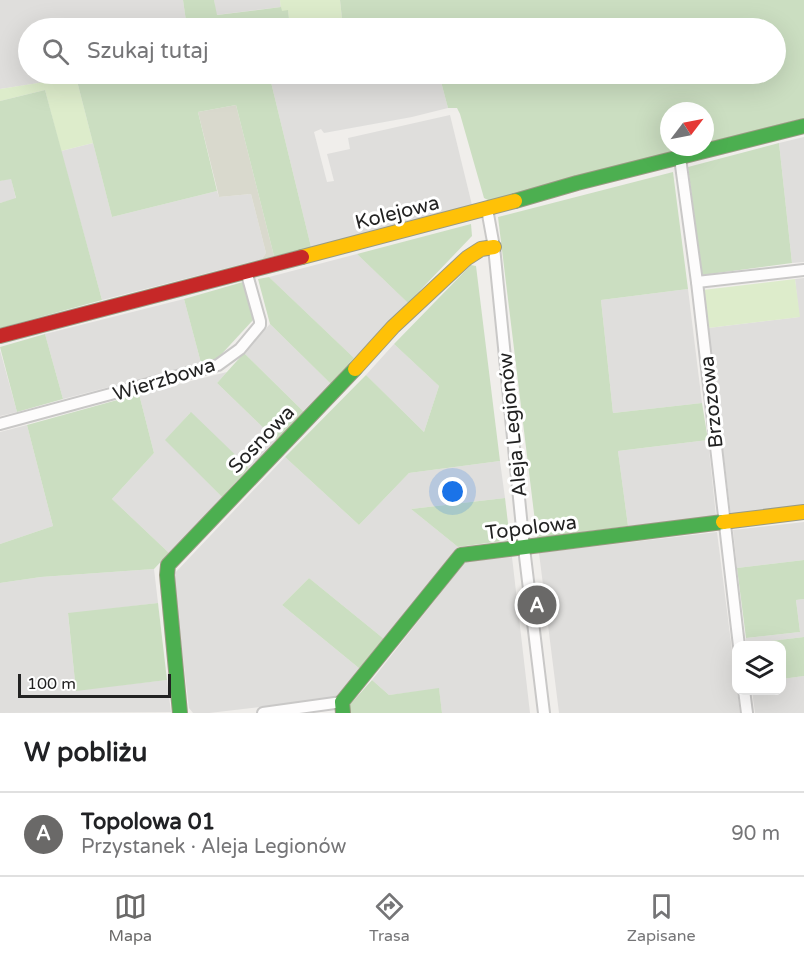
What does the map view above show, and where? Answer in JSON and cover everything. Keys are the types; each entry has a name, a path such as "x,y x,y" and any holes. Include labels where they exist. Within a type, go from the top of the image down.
{"street":[{"name":"Kolejowa","path":"0,336 486,209 577,183 804,126"},
{"name":"Brzozowa","path":"680,158 697,282 739,641"},
{"name":"Aleja Legionów","path":"486,209 494,247 524,548 544,713"},
{"name":"Sosnowa","path":"180,713 168,565 330,397 393,327 467,258 481,249 494,247"},
{"path":"697,282 804,270"},
{"name":"Wierzbowa","path":"0,424 218,365 240,349 260,325 246,271"},
{"name":"Topolowa","path":"342,708 461,555 804,512"},
{"path":"745,695 747,713"},
{"path":"263,713 342,708"}],"shaded area":[{"path":"0,0 183,0 186,18 18,18 18,84 33,84 0,89"},
{"path":"214,0 280,0 281,7 216,15"},
{"path":"271,84 442,84 448,108 324,133 321,129 314,132 327,182 334,181 327,154 350,149 348,138 450,115 472,205 311,247"},
{"path":"236,105 274,256 262,259 266,253 251,194 219,197 198,112"},
{"path":"804,137 804,262 792,263 779,143"},
{"path":"93,143 112,217 217,191 219,197 251,194 266,253 262,259 102,300 61,151"},
{"path":"11,178 16,199 0,203 0,181"},
{"path":"357,254 408,303 354,358 269,277"},
{"path":"804,278 804,506 731,515 708,328 799,317 795,279"},
{"path":"688,289 702,403 613,413 601,300"},
{"path":"184,299 201,363 63,399 45,334"},
{"path":"270,324 331,384 304,412 244,353"},
{"path":"394,344 439,386 424,432 366,375"},
{"path":"0,350 17,412 0,416"},
{"path":"227,372 217,383 277,441 249,468 190,413 166,440 222,497 169,553 112,499 154,453 139,394"},
{"path":"27,425 53,526 0,544 0,432"},
{"path":"708,440 716,516 628,526 618,451"},
{"path":"285,457 359,525 409,473 500,461 505,498 411,509 458,547 384,639 309,578 282,605 360,669 337,698 193,713 189,708 173,575"},
{"path":"804,522 804,560 737,568 733,530"},
{"path":"717,532 732,650 732,695 738,695 740,713 559,713 539,553"},
{"path":"512,557 530,713 442,713 439,689 389,695 372,680 465,562"},
{"path":"154,569 158,603 68,614 76,690 167,680 171,712 0,713 0,583 41,577"},
{"path":"804,599 804,637 746,641 746,638 800,632 796,600"},
{"path":"804,676 804,713 755,713 753,695 786,695 786,678"}],"green space":[{"path":"183,0 214,0 217,15 281,7 282,11 288,10 289,18 186,18"},
{"path":"280,0 340,0 342,18 289,18 288,11 281,11"},
{"path":"340,0 804,0 804,118 714,142 714,102 660,102 660,156 490,201 484,198 460,114 457,108 448,108 442,84 786,84 786,18 342,18"},
{"path":"32,84 78,84 93,143 61,151 45,90 0,101 0,89"},
{"path":"78,84 271,84 311,247 274,256 236,105 198,112 217,191 112,217"},
{"path":"45,90 102,300 0,328 0,203 16,198 11,179 0,181 0,101"},
{"path":"779,143 792,263 702,275 688,167"},
{"path":"673,172 688,289 601,300 613,413 702,403 708,440 618,451 628,526 537,538 498,217"},
{"path":"471,224 472,236 408,303 357,254"},
{"path":"471,265 476,266 500,461 409,473 359,525 285,457 366,375 424,432 439,386 394,344"},
{"path":"269,277 354,358 331,384 270,324 258,279"},
{"path":"795,279 800,317 708,328 703,290"},
{"path":"243,282 253,320 218,358 201,363 184,299"},
{"path":"45,334 63,399 17,412 0,347"},
{"path":"244,353 304,412 277,441 217,383"},
{"path":"139,394 154,453 112,499 169,553 154,569 41,577 0,583 0,544 53,526 27,425"},
{"path":"191,412 249,468 222,497 165,440"},
{"path":"505,498 510,540 458,547 411,509"},
{"path":"804,560 804,599 796,600 800,632 746,638 737,568"},
{"path":"309,578 384,639 360,669 282,605"},
{"path":"158,603 167,680 76,691 68,613"},
{"path":"804,637 804,676 786,678 786,641 771,641"},
{"path":"372,680 389,695 439,688 442,713 349,713 348,707"}],"traffic: fast":[{"path":"515,201 577,183 804,126"},
{"path":"180,713 167,575 168,565 355,369"},
{"path":"343,713 342,702 461,555 723,522"}],"traffic: slow":[{"path":"302,257 515,201"},
{"path":"355,369 393,327 467,258 481,249 494,247"},
{"path":"723,522 804,512"}],"traffic: jam":[{"path":"0,336 302,257"}],"place":[{"name":"Topolowa 01","path":"537,605"}]}
